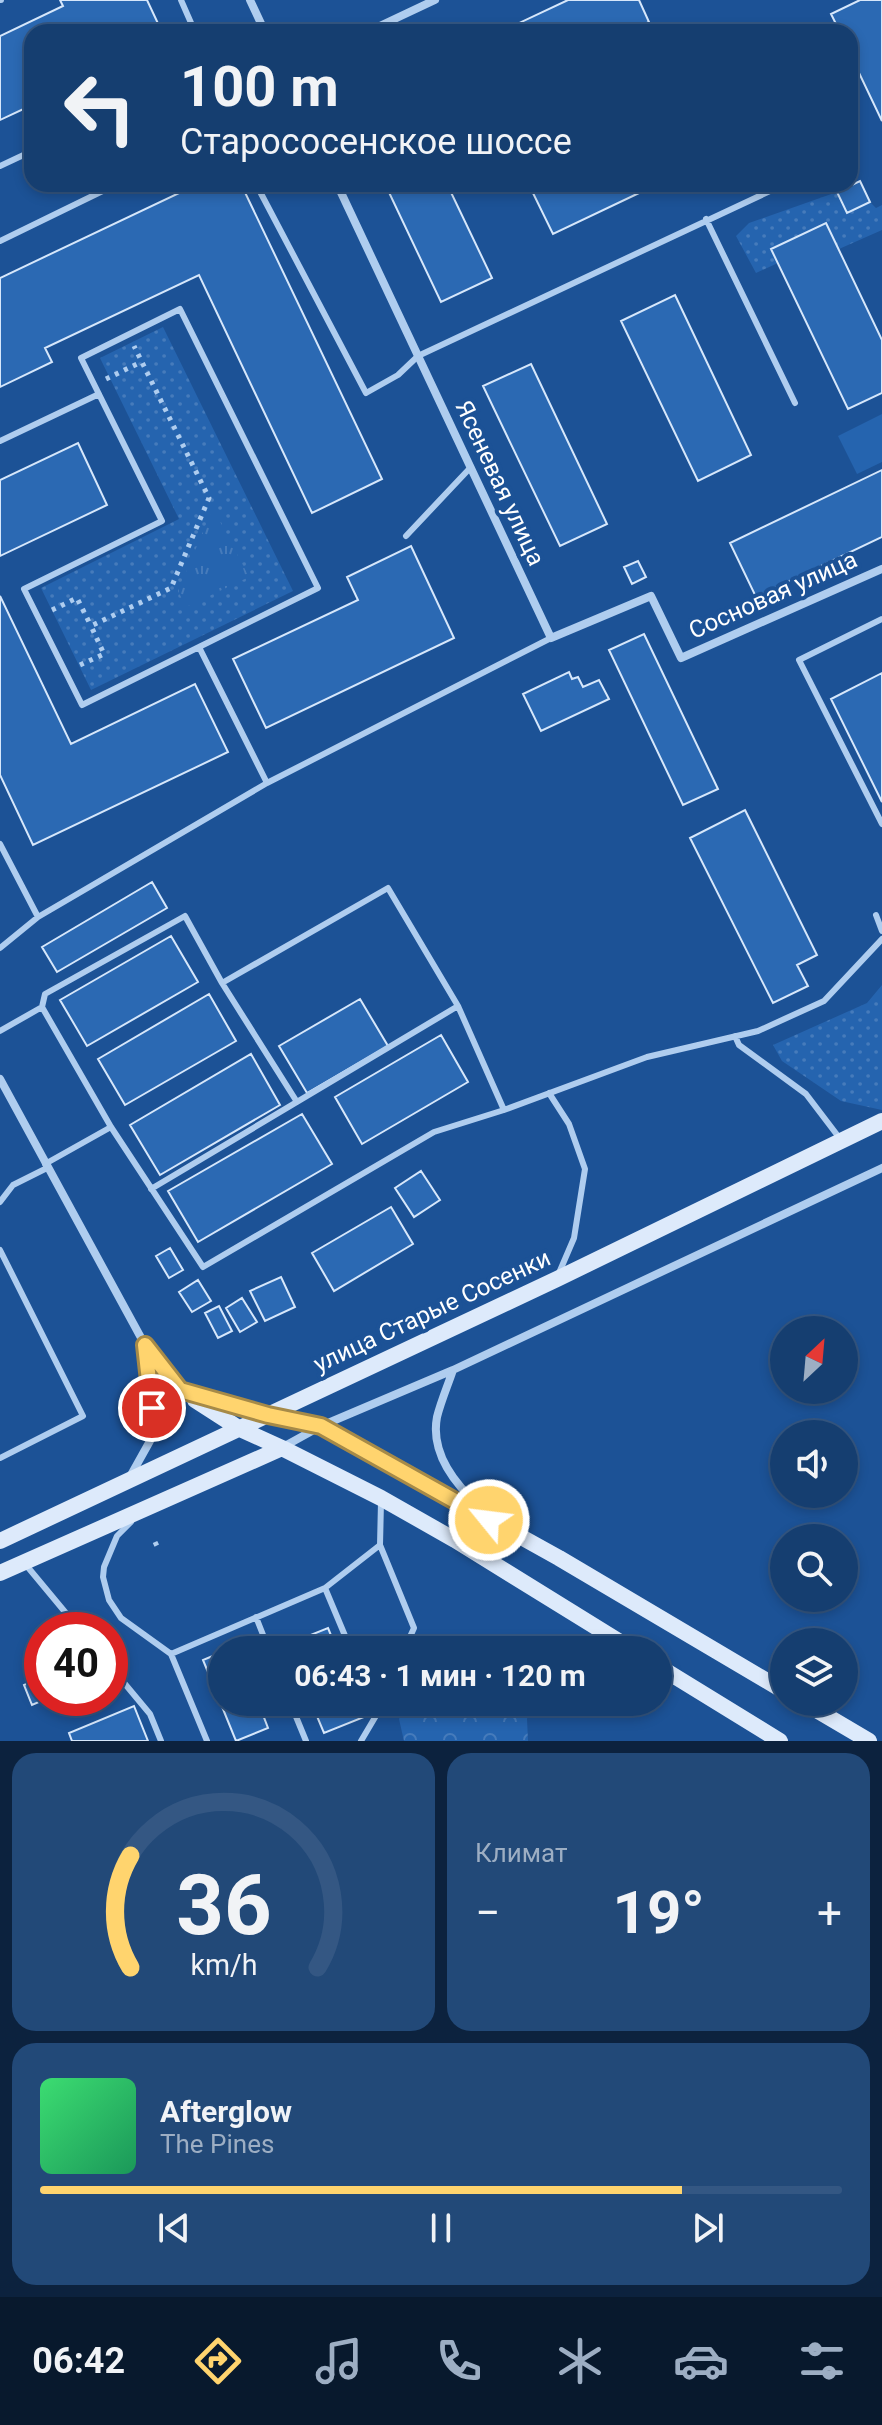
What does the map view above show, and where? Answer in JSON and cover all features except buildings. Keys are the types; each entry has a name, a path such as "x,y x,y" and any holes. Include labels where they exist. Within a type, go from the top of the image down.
{"street":[{"path":"250,0 261,24"},
{"path":"384,24 435,0"},
{"name":"Ясеневая улица","path":"341,192 551,638"},
{"name":"Сосновая улица","path":"551,638 651,596 681,658 882,569"},
{"path":"0,1079 145,1345 180,1390 240,1429 381,1498 455,1540 610,1636"},
{"name":"улица Старые Сосенки","path":"0,1541 557,1279 882,1121"},
{"path":"0,1573 282,1448 321,1426 453,1370 882,1168"},
{"path":"128,1482 150,1441 152,1408 145,1345"},
{"path":"453,1370 437,1419 439,1454 457,1484 480,1508 559,1558"},
{"path":"180,1390 268,1415 321,1426 559,1558 770,1683"},
{"path":"672,1675 780,1741"},
{"path":"827,1716 869,1741"}],"lane":[{"path":"181,0 192,24"},
{"path":"0,166 24,155"},
{"path":"0,241 101,192"},
{"path":"260,192 366,393 398,375 418,356 767,192"},
{"path":"706,219 795,403"},
{"path":"180,309 318,588 82,705 24,589 162,521 94,385 81,358 180,309"},
{"path":"0,441 99,394"},
{"path":"406,536 471,467"},
{"path":"882,619 799,660 882,824"},
{"path":"0,948 38,917 267,783 551,638"},
{"path":"199,647 267,783"},
{"path":"0,844 38,917"},
{"path":"222,983 388,888 458,1006 504,1110"},
{"path":"876,915 882,931"},
{"path":"297,1102 222,983 185,916 45,994 42,1007 111,1127 203,1267 434,1132 504,1110 647,1057 758,1031 824,1001 882,939"},
{"path":"151,1189 458,1006"},
{"path":"0,1031 42,1007"},
{"path":"735,1036 739,1045 806,1094 841,1140"},
{"path":"549,1093 569,1124 585,1169 574,1238 557,1279"},
{"path":"0,1202 13,1185 111,1127"},
{"path":"0,1250 83,1416 0,1458"},
{"path":"381,1498 380,1545 414,1628 410,1636"},
{"path":"141,1510 117,1536 104,1567 103,1577 109,1600 121,1618 171,1654 207,1741"},
{"path":"171,1654 325,1588 380,1545"},
{"path":"24,1562 65,1612"},
{"path":"325,1588 345,1636"},
{"path":"256,1617 263,1636"},
{"path":"128,1688 150,1714 161,1741"},
{"path":"296,1716 306,1741"},
{"path":"361,1741 376,1716"}],"path":[{"path":"94,385 141,362"},
{"path":"37,617 77,598 91,626"}],"green space":[{"path":"837,192 847,213 870,202 876,208 882,205 882,230 839,249 826,224 771,250 778,263 756,273 736,236 749,223"},
{"path":"163,327 293,591 91,690 41,588 179,519 100,358"},
{"path":"882,414 882,462 857,474 838,436"},
{"path":"213,508 249,577 186,607 178,591"},
{"path":"882,985 882,1110 841,1101 782,1061 773,1045 867,1003"},
{"path":"400,1716 528,1716 528,1741 404,1741"}],"route":[{"path":"152,1408 145,1345 180,1390 268,1415 321,1426 489,1520"}]}
